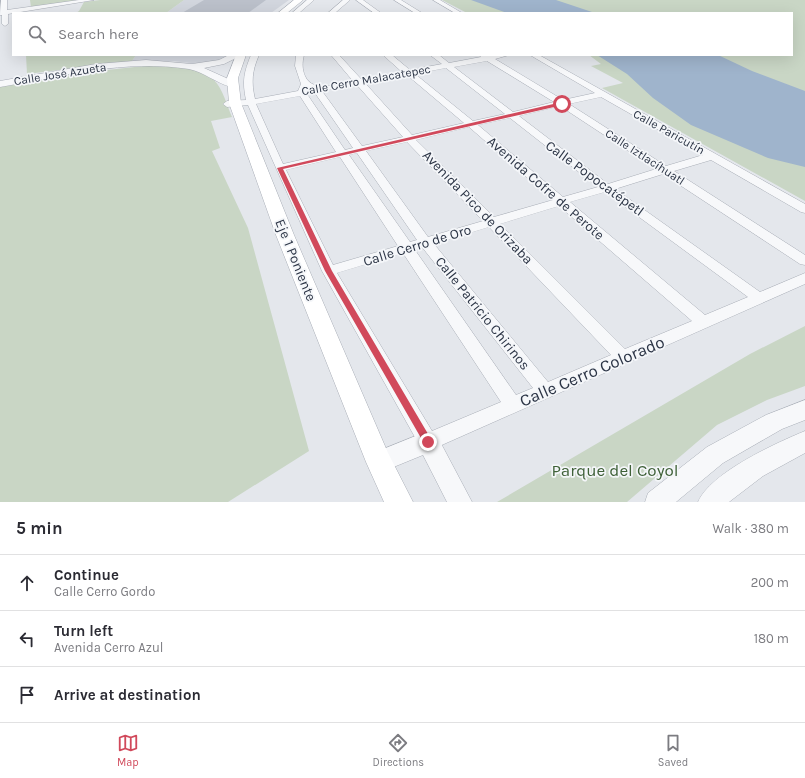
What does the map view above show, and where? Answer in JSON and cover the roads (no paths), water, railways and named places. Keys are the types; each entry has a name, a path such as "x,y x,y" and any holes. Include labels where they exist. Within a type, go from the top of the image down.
{"main road":[{"path":"283,12 300,0"},
{"path":"236,98 235,66 240,56"},
{"name":"Eje 1 Poniente","path":"236,98 285,235 379,462 399,502"}],"street":[{"path":"3,25 4,0"},
{"path":"3,12 91,0"},
{"path":"296,12 311,0"},
{"path":"333,12 347,0"},
{"path":"359,0 377,12"},
{"path":"397,0 417,12"},
{"path":"436,0 457,12"},
{"path":"50,6 52,12"},
{"name":"Calle José Azueta","path":"192,68 221,62 235,56"},
{"path":"255,56 249,69 247,84 236,98 280,168 329,271 428,442 460,502"},
{"name":"Calle Patricio Chirinos","path":"300,56 298,62 299,71 343,154 513,405"},
{"name":"Avenida Pico de Orizaba","path":"336,56 410,139 493,222 623,357"},
{"name":"Avenida Cofre de Perote","path":"388,56 472,125 704,323"},
{"name":"Calle Popocatépetl","path":"435,56 511,116 607,188 759,298"},
{"name":"Calle Cerro Malacatepec","path":"236,98 360,82 495,56"},
{"name":"Calle Paricutín","path":"536,56 805,209"},
{"name":"Calle Iztlacíhuatl","path":"485,57 562,104 805,260"},
{"name":"Calle José Azueta","path":"0,84 133,64 171,64 205,71 236,98"},
{"name":"Calle Patricio Chirinos","path":"308,89 359,150 425,242 545,391"},
{"path":"280,168 602,94"},
{"name":"Calle Cerro de Oro","path":"329,271 712,156"},
{"path":"373,198 390,194"},
{"name":"Calle Cerro Colorado","path":"379,462 704,323 805,278"},
{"path":"658,502 714,455 774,422 805,410"},
{"path":"710,502 737,478 786,450 805,442"}],"water":[{"path":"471,0 556,0 592,12 504,12"},
{"path":"599,56 720,56 752,71 805,91 805,167 768,158 691,125 653,98 627,74"}],"park label":[{"name":"Parque del Coyol","path":"615,470"}]}
